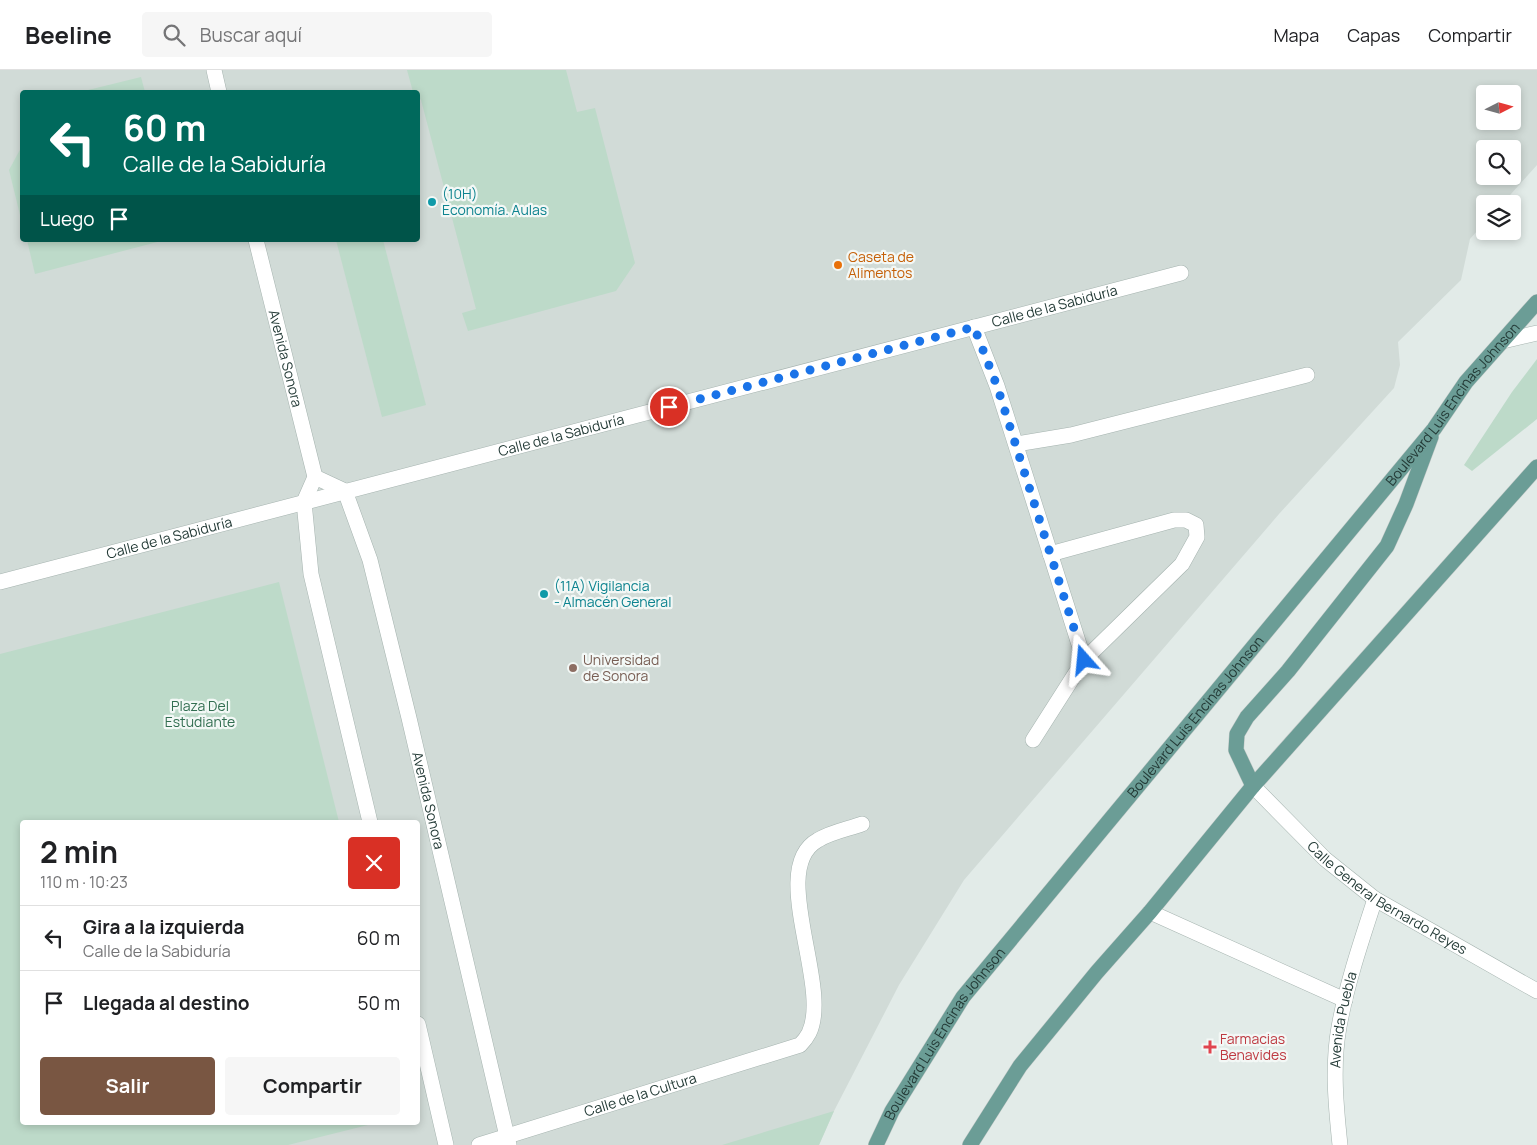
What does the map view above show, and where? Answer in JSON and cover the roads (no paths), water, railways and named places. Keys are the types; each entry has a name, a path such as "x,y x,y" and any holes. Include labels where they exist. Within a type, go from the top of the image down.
{"main road":[{"name":"Boulevard Luis Encinas Johnson","path":"876,1145 892,1111 963,997 1434,428 1466,382 1537,302"},
{"path":"1253,786 1236,750 1237,734 1247,717 1288,671 1387,546 1412,489 1434,428"},
{"path":"970,1145 1020,1066 1097,972 1150,912 1253,786 1537,468"}],"street":[{"path":"214,70 219,90"},
{"name":"Avenida Sonora","path":"256,242 315,477"},
{"name":"Calle de la Sabiduría","path":"0,582 1181,273"},
{"path":"974,327 997,386 1084,660"},
{"path":"1502,341 1537,333"},
{"path":"1016,444 1090,430 1307,375"},
{"path":"345,492 315,477 304,502 311,574 370,820"},
{"name":"Avenida Sonora","path":"345,492 372,569 508,1141"},
{"path":"1032,740 1084,660 1182,564 1197,537 1196,525 1186,520 1174,520 1050,554"},
{"name":"Calle General Bernardo Reyes","path":"1253,786 1324,859 1375,899 1537,991"},
{"name":"Calle de la Cultura","path":"479,1145 508,1141 800,1045 810,1033 814,1004 799,899 799,872 803,855 818,840 862,824"},
{"name":"Avenida Puebla","path":"1340,1145 1335,1074 1338,1029 1348,984 1375,899"},
{"path":"1150,912 1345,1000"},
{"path":"420,1033 446,1145"}],"place":[{"name":"(10H) Economía. Aulas","path":"432,202"},
{"name":"Caseta de Alimentos","path":"838,265"},
{"name":"(11A) Vigilancia - Almacén General","path":"544,594"},
{"name":"Universidad de Sonora","path":"573,668"},
{"name":"Farmacias Benavides","path":"1210,1047"}],"park label":[{"name":"Plaza Del Estudiante","path":"200,714"}]}
